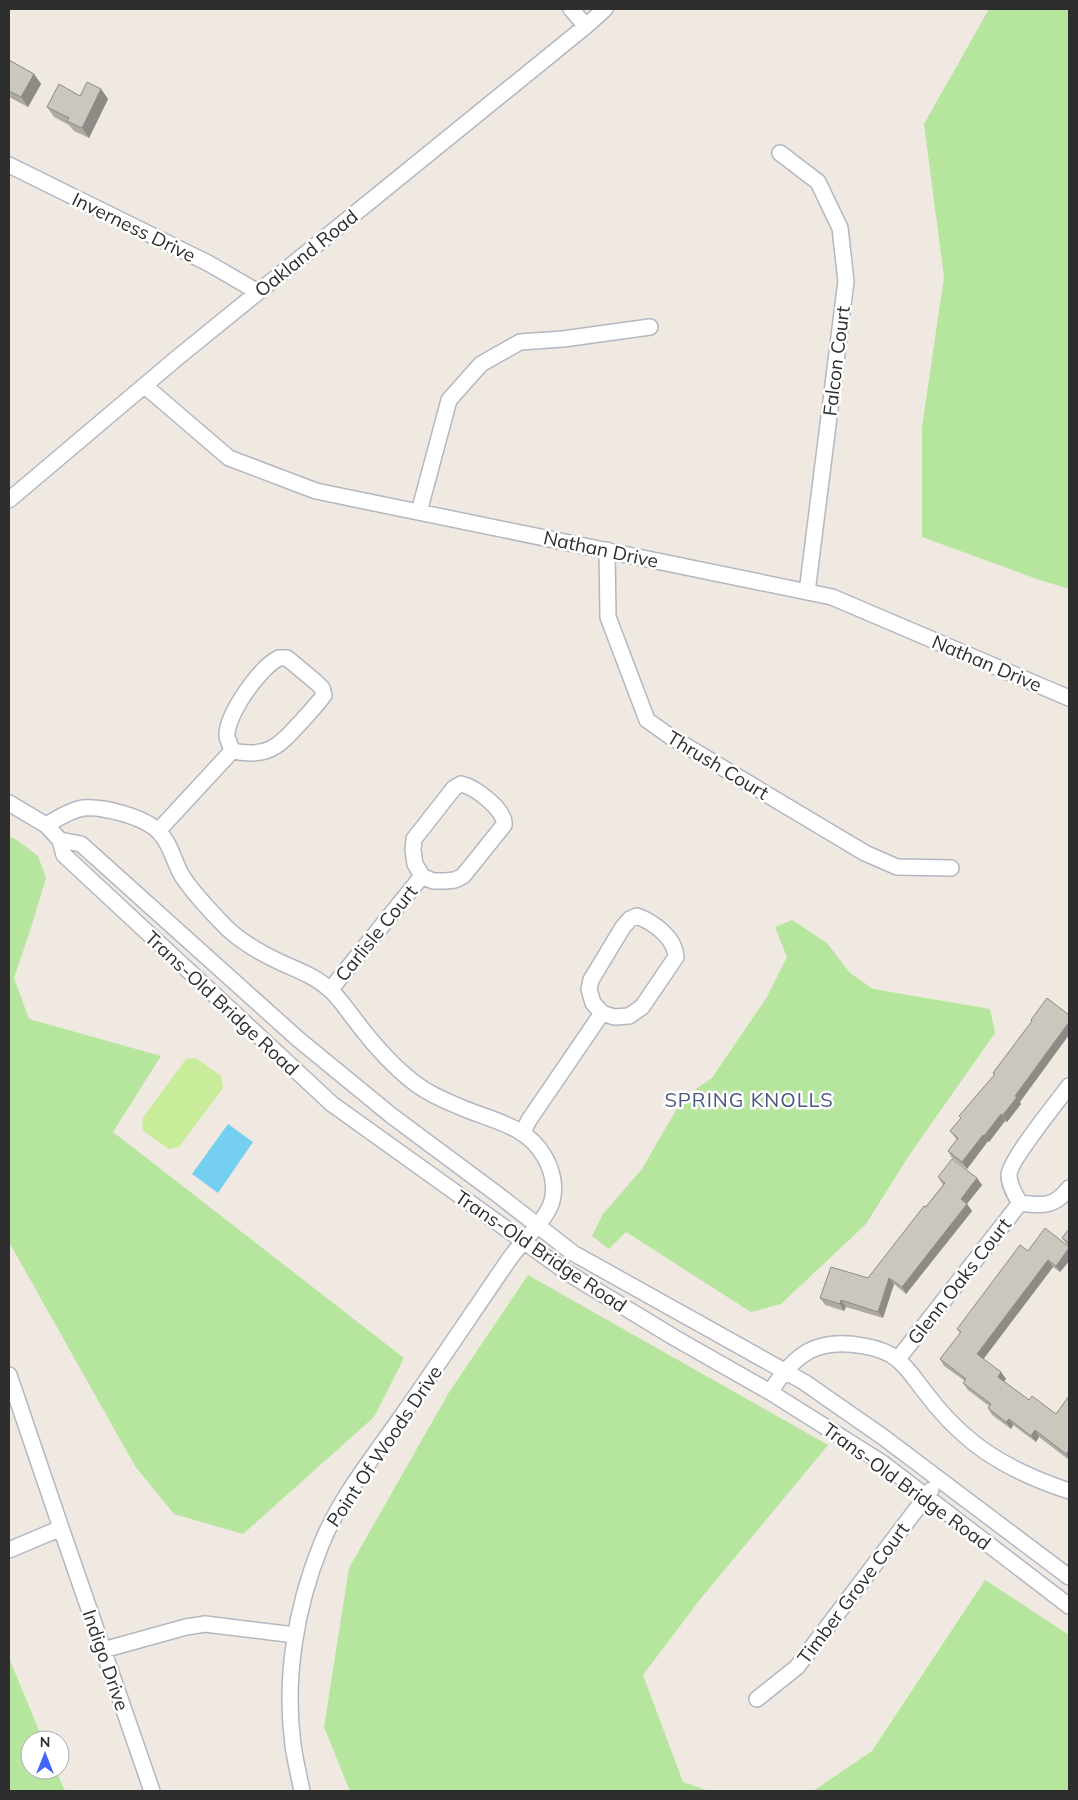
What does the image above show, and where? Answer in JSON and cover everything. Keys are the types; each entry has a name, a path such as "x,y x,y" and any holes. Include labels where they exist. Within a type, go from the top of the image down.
{"street":[{"path":"570,9 586,26"},
{"name":"Oakland Road","path":"9,500 177,358 605,9"},
{"name":"Falcon Court","path":"780,153 818,182 840,228 846,281 807,592"},
{"name":"Inverness Drive","path":"9,165 208,263 258,292"},
{"path":"419,512 448,400 481,364 520,342 563,339 650,327"},
{"name":"Nathan Drive","path":"146,386 229,458 316,491 832,597 1069,698"},
{"name":"Thrush Court","path":"607,550 608,617 647,720 671,737 865,853 897,867 951,868"},
{"path":"279,658 287,658 322,688 324,695 319,703 282,743 268,751 256,753 244,754 232,751 227,736 230,720 237,703 271,662 279,658"},
{"path":"46,825 72,810 84,808 119,813 138,820 158,831 232,751"},
{"name":"Carlisle Court","path":"461,784 470,786 500,811 505,819 504,825 463,876 455,880 433,881 422,876 415,864 412,850 414,839 454,788 461,784"},
{"name":"Trans-Old Bridge Road","path":"9,803 46,825 60,840 64,855 332,1104 568,1273 614,1302 770,1392 881,1462 1069,1606"},
{"name":"Carlisle Court","path":"158,831 167,844 184,879 228,930 272,958 331,989 378,1050 417,1085 458,1107 523,1132 543,1153 551,1171 554,1187 551,1204 524,1241"},
{"name":"Trans-Old Bridge Road","path":"60,840 81,844 305,1045 392,1116 574,1253 804,1382 883,1436 1069,1577"},
{"name":"Carlisle Court","path":"331,989 422,876"},
{"path":"637,916 645,919 670,938 676,948 676,957 642,1008 629,1016 614,1017 602,1013 593,1003 589,989 591,980 630,919 637,916"},
{"path":"523,1132 528,1120 602,1013"},
{"name":"Glenn Oaks Court","path":"1069,1086 1016,1158 1009,1174 1012,1190 1020,1203 1035,1206 1052,1204 1064,1195 1069,1188"},
{"name":"Glenn Oaks Court","path":"898,1359 1020,1203"},
{"name":"Point Of Woods Drive","path":"302,1791 293,1745 290,1712 291,1680 303,1597 312,1568 331,1522 361,1474 510,1257 524,1241"},
{"name":"Glenn Oaks Court","path":"770,1392 784,1371 799,1356 824,1345 841,1343 878,1349 898,1359 952,1424 975,1444 1017,1470 1069,1491"},
{"name":"Indigo Drive","path":"9,1375 152,1791"},
{"name":"Timber Grove Court","path":"757,1699 797,1667 940,1479"},
{"path":"9,1550 61,1528"},
{"path":"103,1650 186,1627 205,1624 296,1635"}],"green space":[{"path":"989,9 1069,9 1069,589 922,537 922,427 944,277 924,124"},
{"path":"9,836 38,856 46,878 14,978 29,1019 161,1056 113,1132 404,1358 374,1417 243,1534 174,1514 135,1466 9,1242"},
{"path":"792,920 827,943 850,973 873,989 990,1009 995,1033 910,1154 866,1224 781,1304 751,1312 626,1232 609,1249 592,1236 603,1214 642,1169 683,1098 712,1078 767,997 787,957 775,927"},
{"path":"196,1058 221,1076 223,1088 179,1147 169,1149 143,1131 142,1119 186,1059"},
{"path":"528,1275 828,1445 698,1602 643,1675 683,1782 709,1791 350,1791 324,1727 349,1568 448,1394"},
{"path":"985,1580 1069,1635 1069,1791 813,1791 872,1751"},
{"path":"9,1658 39,1730 20,1730 20,1780 60,1780 65,1791 9,1791"}],"water":[{"path":"228,1124 253,1142 218,1193 192,1174"}],"building":[{"path":"9,60 34,74 21,97 9,91"},
{"path":"87,82 101,89 82,128 67,121 69,118 47,107 59,84 80,96"},
{"path":"1047,998 1069,1015 1069,1022 1015,1096 1017,1097 962,1162 948,1151 958,1138 950,1131 961,1118 959,1116 995,1074 993,1073"},
{"path":"952,1159 977,1178 961,1199 967,1204 902,1287 889,1278 878,1312 841,1300 840,1304 820,1298 831,1267 868,1278 924,1206 926,1207 945,1183 938,1177"},
{"path":"1045,1228 1069,1248 1056,1266 1048,1260 977,1354 1001,1372 998,1377 1029,1400 1032,1396 1056,1414 1069,1396 1069,1450 1066,1454 1035,1430 1031,1436 1009,1419 1006,1422 988,1408 991,1404 963,1383 966,1379 940,1359 961,1332 957,1329 1020,1245 1028,1251"},
{"path":"1069,1229 1069,1243 1062,1238"}],"district":[{"name":"SPRING KNOLLS","path":"749,1100"}]}
